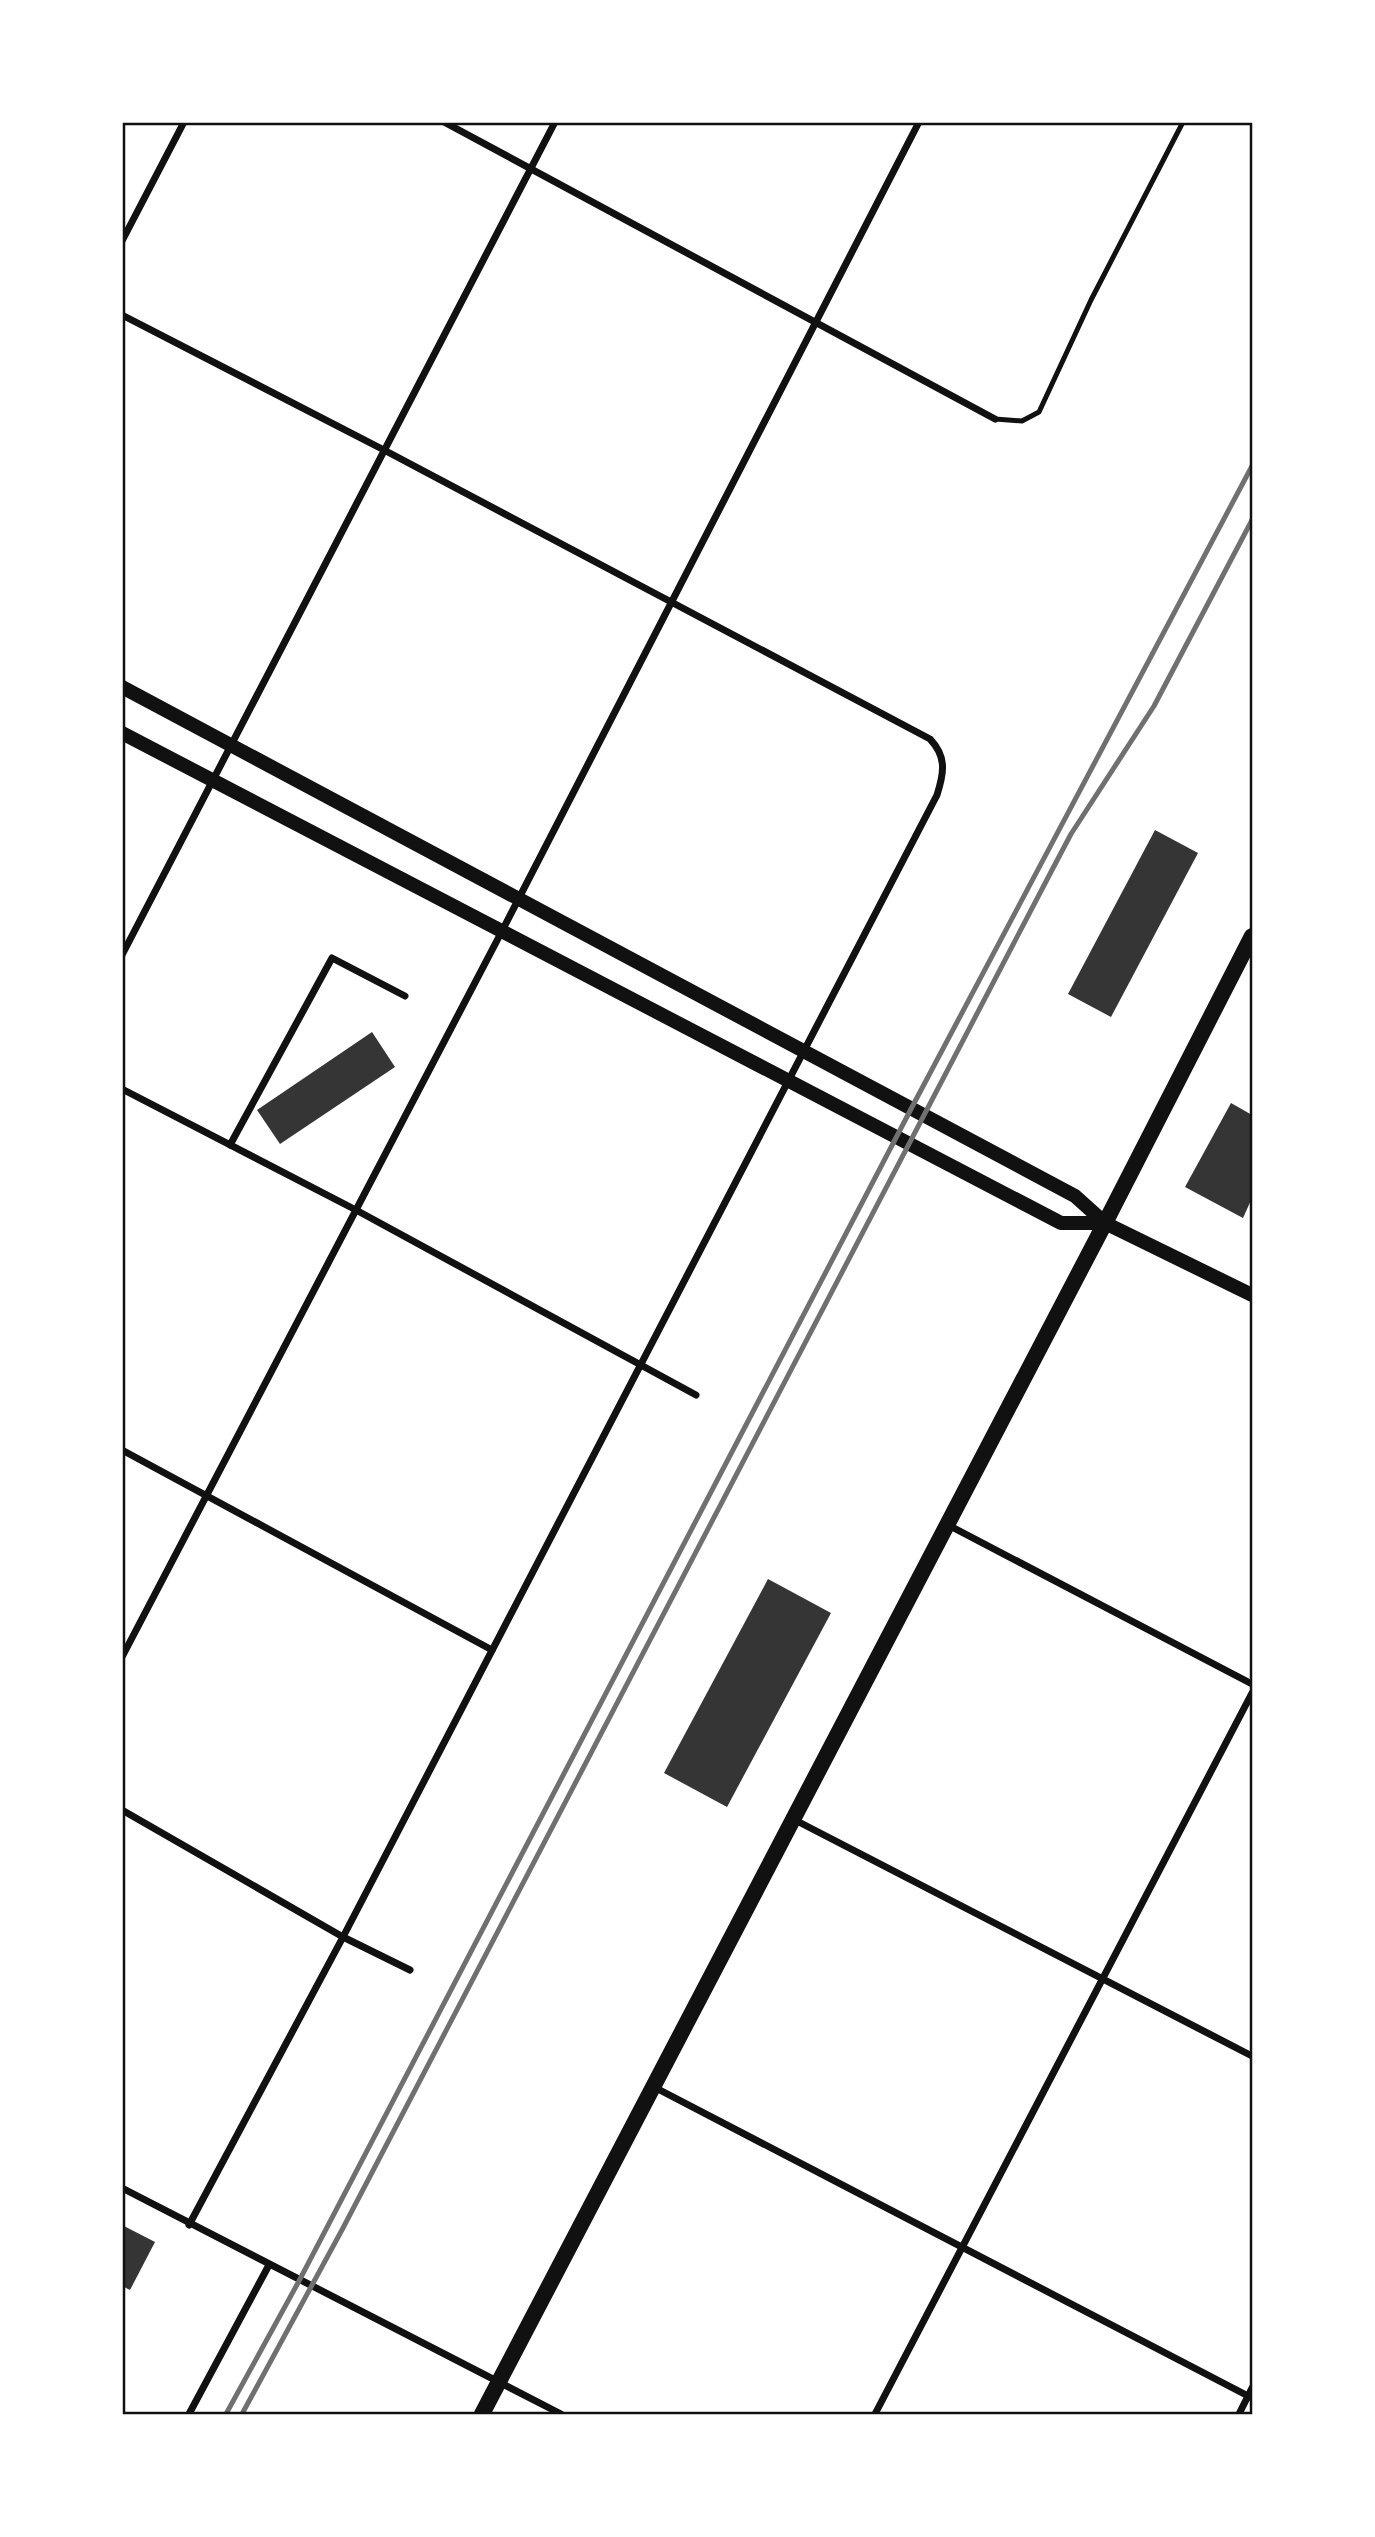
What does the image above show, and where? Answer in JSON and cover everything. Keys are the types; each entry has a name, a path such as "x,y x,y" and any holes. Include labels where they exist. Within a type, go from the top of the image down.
{"main road":[{"path":"122,687 1075,1196 1105,1223 1252,1294"},
{"path":"122,733 1061,1223 1105,1223"},
{"path":"482,2414 1105,1223 1252,936"}],"street":[{"path":"122,241 184,122"},
{"path":"444,122 995,419"},
{"path":"122,955 215,781 555,122"},
{"path":"122,1657 519,899 919,122"},
{"path":"122,315 384,450 930,739 939,749 943,761 937,795 343,1937 189,2225"},
{"path":"230,1145 332,958 405,996"},
{"path":"122,1089 356,1210 696,1395"},
{"path":"122,1450 492,1650"},
{"path":"947,1525 1252,1684"},
{"path":"875,2414 1252,1693"},
{"path":"122,1810 343,1937 410,1970"},
{"path":"793,1819 1252,2056"},
{"path":"653,2086 1251,2394 1239,2414"},
{"path":"122,2188 189,2225 561,2414"},
{"path":"189,2414 269,2265"}],"lane":[{"path":"995,419 1022,421 1039,412 1091,300 1183,122"}],"building":[{"path":"1155,830 1198,853 1111,1017 1068,994"},
{"path":"372,1032 395,1067 280,1144 257,1110"},
{"path":"1231,1103 1252,1115 1252,1198 1243,1218 1185,1187"},
{"path":"768,1579 831,1613 727,1807 664,1773"},
{"path":"122,2225 155,2242 130,2290 122,2286"}],"railway":[{"path":"226,2414 299,2281 911,1109 1252,466"},
{"path":"242,2414 343,2228 1071,834 1154,706 1252,520"}]}
